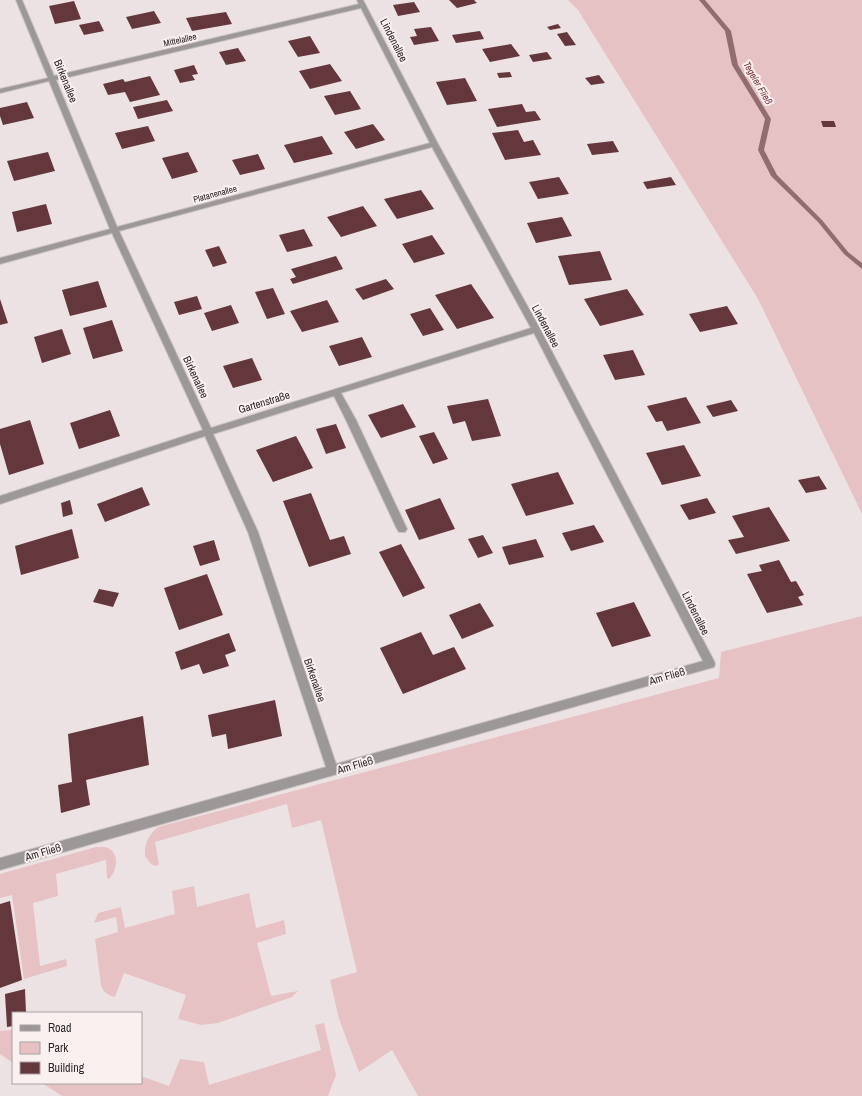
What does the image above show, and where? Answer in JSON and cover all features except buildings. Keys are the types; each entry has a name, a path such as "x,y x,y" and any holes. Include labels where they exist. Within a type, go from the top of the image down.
{"street":[{"name":"Birkenallee","path":"19,0 115,231 208,432 252,532 333,771"},
{"name":"Mittelallee","path":"0,91 53,80 362,3"},
{"name":"Lindenallee","path":"362,3 434,144 536,329 710,664"},
{"name":"Platanenallee","path":"0,262 434,144"},
{"name":"Gartenstraße","path":"0,500 208,432 536,329"},
{"path":"336,392 351,420 402,530"},
{"name":"Am Fließ","path":"0,864 710,664"}],"green space":[{"path":"568,0 862,0 862,514 758,299 578,10"},
{"path":"862,616 862,1096 418,1096 392,1050 359,1072 339,1019 330,980 357,972 321,820 292,828 287,804 155,842 159,864 157,866 152,865 145,856 145,847 148,840 158,827 719,678 721,652"},
{"path":"96,847 105,847 114,853 116,862 114,871 109,879 107,878 106,860 56,874 58,896 33,903 40,966 66,959 67,966 24,979 12,895 0,898 0,874"},
{"path":"194,886 197,907 249,893 256,928 284,920 286,934 257,943 271,996 298,991 292,997 218,1023 201,1025 178,1019 186,995 124,973 115,997 105,992 101,985 95,939 118,932 116,917 94,923 98,913 121,907 125,928 175,914 172,891"},
{"path":"324,1023 336,1075 328,1096 62,1096 44,1084 142,1084 142,1076 169,1086 180,1059 204,1062 209,1085 321,1050 315,1025"},
{"path":"12,1030 12,1062 0,1054 0,1031"}],"waterway":[{"name":"Tegeler Fließ","path":"702,0 728,31 735,65 768,119 761,150 774,176 820,221 846,253 862,267"}]}
